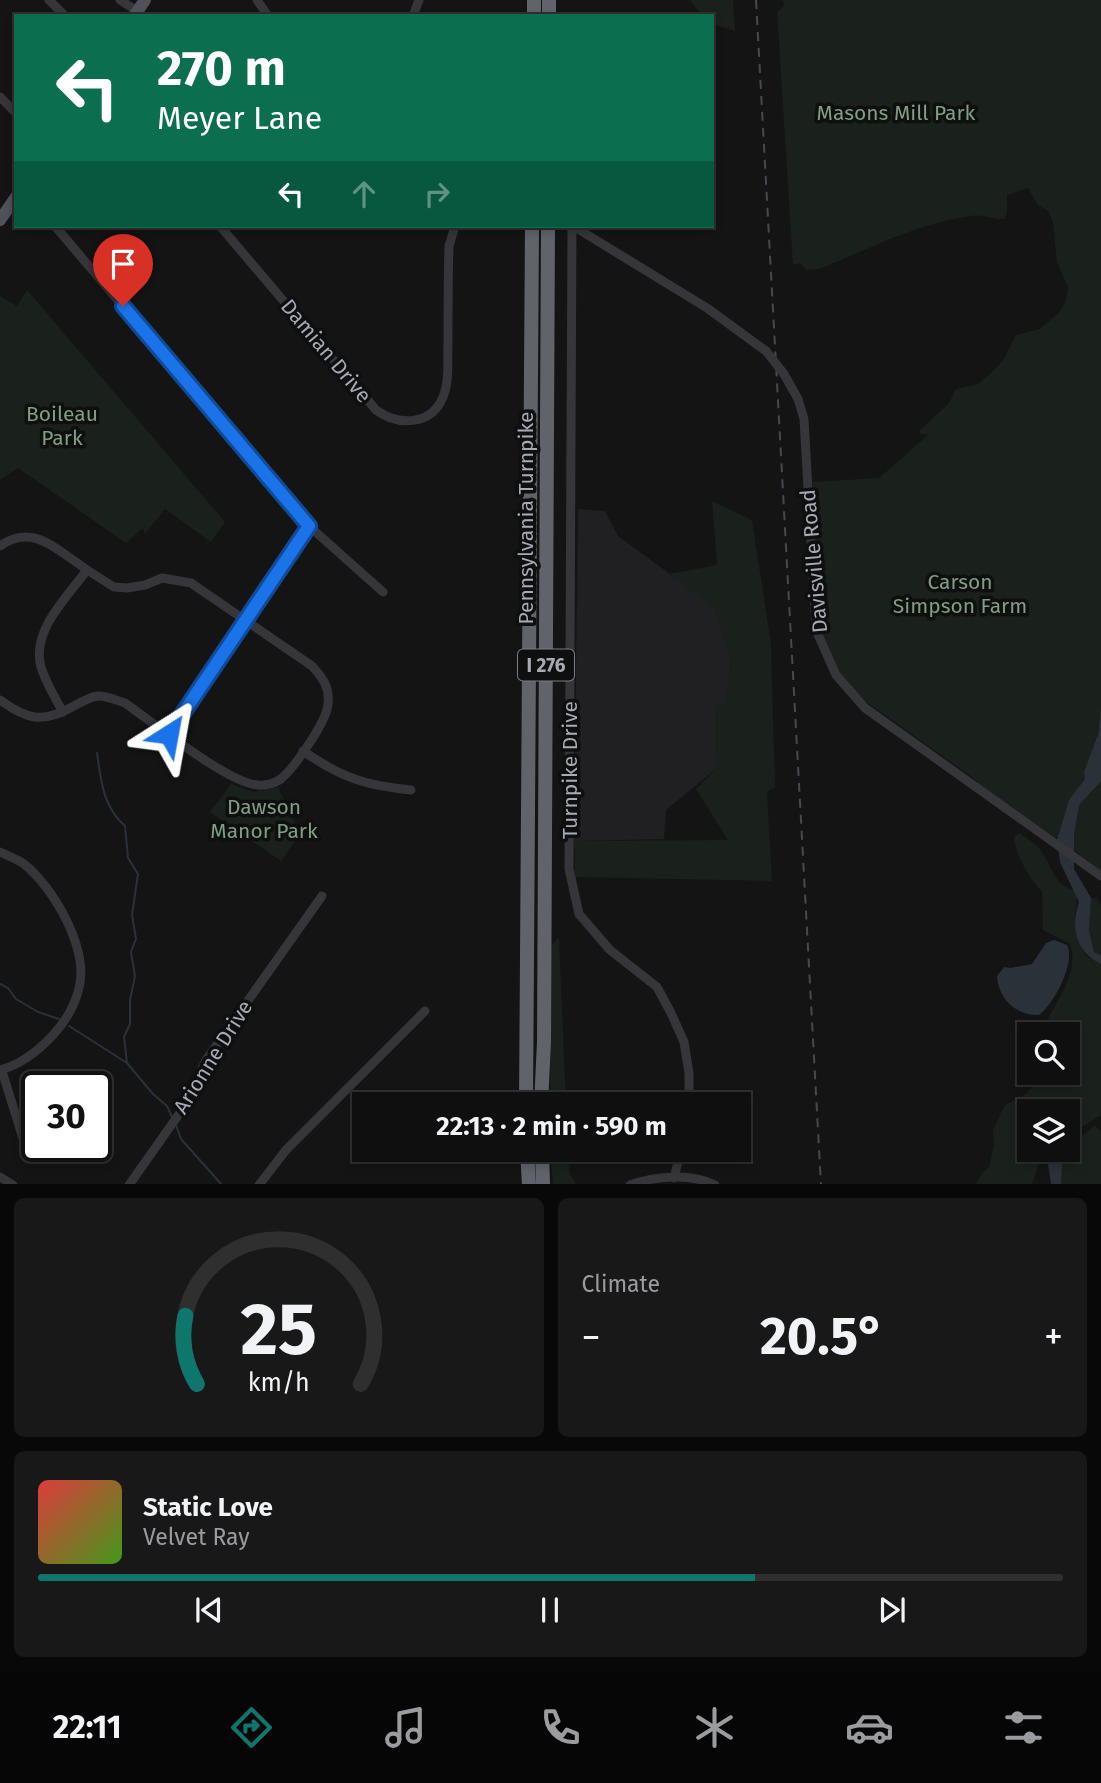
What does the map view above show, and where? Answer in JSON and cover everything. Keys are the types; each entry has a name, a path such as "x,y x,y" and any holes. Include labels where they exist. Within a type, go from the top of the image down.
{"highway":[{"name":"Pennsylvania Turnpike","path":"526,1092 532,228"},
{"name":"Pennsylvania Turnpike","path":"542,1092 548,228"},
{"path":"528,1162 529,1184"},
{"path":"542,1162 543,1184"}],"main road":[{"path":"0,220 14,200"}],"street":[{"path":"49,0 63,14"},
{"path":"120,0 139,9"},
{"path":"0,97 14,111"},
{"path":"57,228 309,526 383,592"},
{"name":"Damian Drive","path":"222,228 376,410 387,418 413,422 426,417 438,407 447,384 449,246 454,228"},
{"name":"Turnpike Drive","path":"573,228 569,869 579,914 610,950 657,987 671,1013 684,1042 689,1092"},
{"name":"Davisville Road","path":"576,228 707,308 766,351 784,374 798,399 804,419 816,630 836,675 865,708 1101,876"},
{"path":"169,734 309,526"},
{"path":"0,546 13,538 44,541 114,587 145,585 162,578 191,583 312,666 324,679 329,702 327,715 282,778 260,786 243,783 204,760 125,703 110,698 91,698 63,712 39,719 18,713 0,700"},
{"path":"63,712 40,665 40,646 49,622 87,570"},
{"path":"303,751 346,777 363,783 411,790"},
{"path":"0,852 23,863 55,896 68,923 79,958 80,987 65,1021 40,1049 1,1071 21,1133"},
{"name":"Arionne Drive","path":"130,1184 184,1107 206,1060 322,896"},
{"path":"260,1184 286,1150 425,1011"},
{"path":"674,1178 678,1162"},
{"path":"633,1184 646,1179 674,1178 711,1184"}],"shaded area":[{"path":"578,509 605,511 618,536 715,607 731,660 725,708 716,706 717,768 666,810 664,839 574,841"},
{"path":"1101,706 1101,781 1079,805 1074,834 1074,869 1091,898 1089,930 1094,952 1101,955 1101,964 1086,953 1077,938 1075,920 1079,902 1060,862 1057,840 1069,800 1085,779 1084,772 1099,732"},
{"path":"1054,940 1067,945 1069,952 1069,962 1062,982 1051,1002 1039,1015 1023,1013 1005,999 997,976 1004,967 1032,964 1046,943"},
{"path":"1048,1162 1062,1162 1061,1184 1051,1184"}],"green space":[{"path":"690,0 733,0 735,31 714,25 714,14 700,14"},
{"path":"783,0 1101,0 1101,871 854,693 841,678 820,632 813,482 879,478 928,435 919,431 949,403 956,389 978,384 1004,359 1016,335 1040,329 1060,312 1068,288 1057,262 1053,222 1048,211 1037,204 1028,188 1007,195 1007,213 1004,219 976,216 952,219 894,238 819,269 806,270 800,263 793,265 777,12 784,6"},
{"name":"Boileau Park","path":"27,290 225,522 211,542 165,509 145,534 143,528 126,543 18,468 0,480 0,296 17,306"},
{"path":"712,501 752,520 771,644 775,787 767,792 772,881 575,877 574,841 728,840 696,789 717,768 716,705 725,707 731,660 715,607 668,574 717,565"},
{"name":"Dawson Manor Park","path":"231,784 254,792 278,787 300,834 281,861 210,812"},
{"path":"1019,833 1043,853 1061,884 1075,890 1075,923 1080,940 1086,956 1101,964 1101,1115 1080,1128 1080,1099 1017,1099 1035,1085 1080,1085 1080,1022 1047,1022 1072,968 1070,944 1043,930 1042,892 1017,852 1014,837"},
{"path":"1091,898 1097,899 1101,905 1101,955 1094,952 1089,930"},
{"path":"559,938 565,1092 550,1092 551,945"},
{"path":"1017,1099 1017,1162 1039,1162 1032,1184 976,1184 989,1167 994,1146 993,1130 1005,1105"},
{"path":"1095,1125 1101,1130 1101,1184 1061,1184 1062,1162 1080,1162 1080,1138"},
{"path":"551,1162 569,1162 569,1172 576,1184 553,1184"}],"waterway":[{"path":"97,753 104,793 112,811 125,826 128,858 138,874 132,915 136,939 131,952 135,976 130,1000 130,1024 124,1037 127,1063"},
{"path":"0,984 8,988 16,999 38,1012 59,1019"},
{"path":"69,1026 127,1063 167,1106 172,1117"},
{"path":"176,1125 181,1139 221,1184"}],"railway":[{"path":"756,0 821,1184"}],"route":[{"path":"123,306 309,526 169,734"}],"park label":[{"name":"Masons Mill Park","path":"896,113"},
{"name":"Carson Simpson Farm","path":"960,594"}]}
